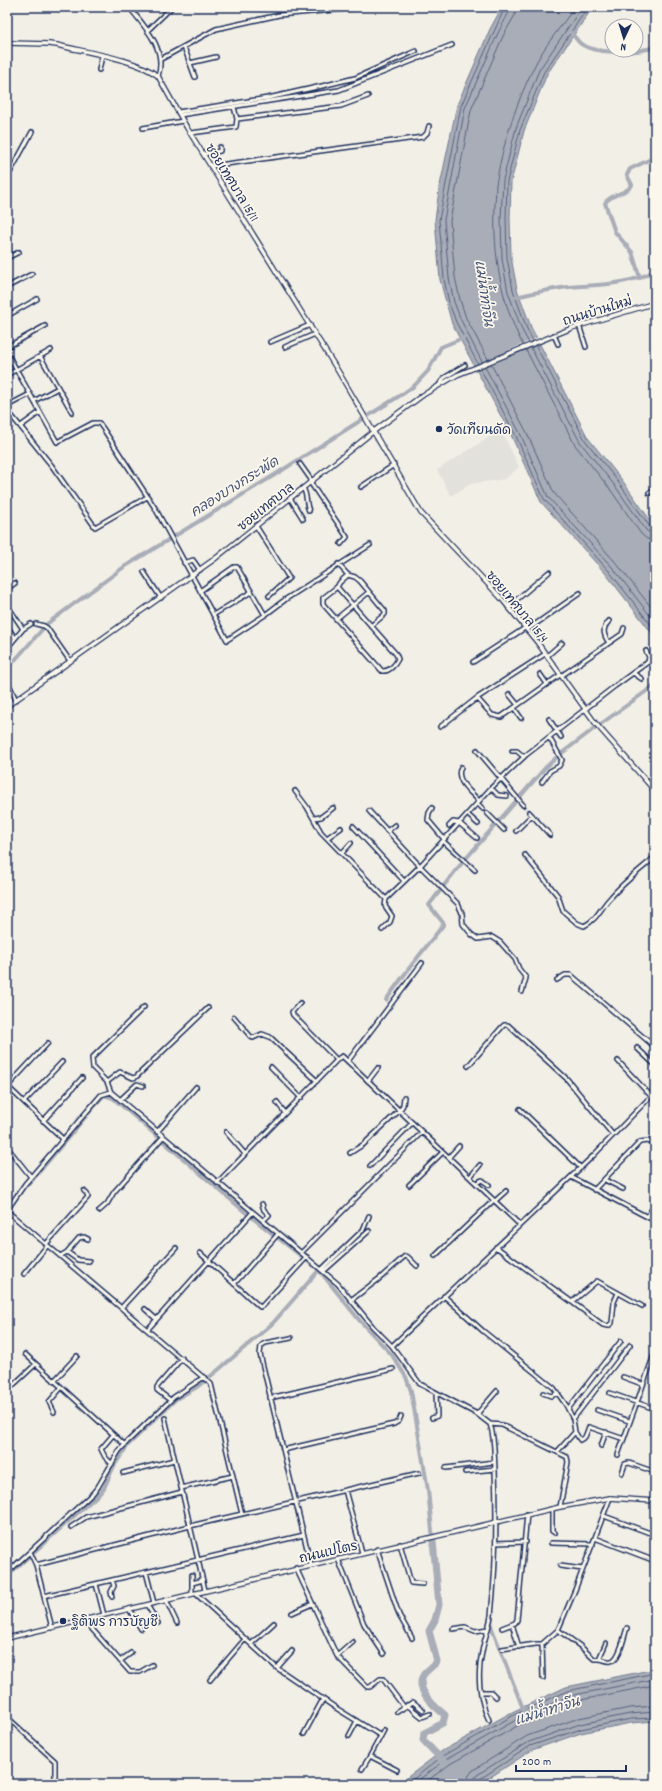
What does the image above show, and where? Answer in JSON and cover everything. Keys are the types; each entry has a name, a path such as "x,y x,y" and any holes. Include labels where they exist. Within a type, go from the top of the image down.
{"street":[{"path":"7,43 49,44 102,56 145,68 158,76 161,67 161,59 156,43 129,7"},
{"path":"147,31 172,7"},
{"path":"161,59 216,29 279,14 367,7"},
{"path":"625,8 644,7"},
{"path":"179,114 234,107 344,88 452,45"},
{"path":"184,47 195,77"},
{"path":"179,114 268,98 355,78 416,51"},
{"path":"99,70 102,56"},
{"path":"190,63 216,57"},
{"name":"ซอยเทศบาล 15/11","path":"158,76 179,114 374,430"},
{"path":"237,119 341,106 368,96"},
{"path":"191,133 234,128 237,126 237,119 234,107"},
{"path":"143,128 184,121"},
{"path":"211,166 423,137 427,133 429,126"},
{"path":"7,178 32,132"},
{"path":"204,154 218,152 220,151 220,147"},
{"path":"7,248 11,256"},
{"path":"7,258 19,252"},
{"path":"7,288 32,274"},
{"path":"7,316 37,299"},
{"name":"ถนนบ้านใหม่","path":"545,338 579,325 655,303"},
{"path":"270,342 310,325"},
{"path":"579,325 586,347"},
{"path":"7,347 45,326"},
{"path":"285,347 315,334"},
{"path":"554,335 558,344"},
{"name":"ซอยเทศบาล","path":"7,706 200,570 374,430 457,375 545,338"},
{"path":"7,375 51,350"},
{"path":"7,353 57,442 86,425 93,422 99,423 119,451 172,539 228,640 286,599 370,544"},
{"path":"40,356 72,412"},
{"path":"440,385 444,378 465,365"},
{"path":"34,401 58,388"},
{"path":"7,406 30,394"},
{"path":"7,410 52,466 95,527 147,497"},
{"path":"21,426 40,412"},
{"name":"ซอยเทศบาล 15/4","path":"374,430 426,519 508,607 546,655 596,724 655,791"},
{"path":"300,464 347,537 341,544"},
{"path":"361,487 394,465"},
{"path":"303,488 307,494 306,503 309,510"},
{"path":"649,493 655,490"},
{"path":"290,498 303,519"},
{"path":"256,526 289,578 268,596"},
{"path":"184,562 192,560 200,570"},
{"path":"338,564 348,576 355,577 386,612 371,626"},
{"path":"200,591 235,567 238,569 265,615"},
{"path":"144,572 161,598"},
{"path":"508,607 549,572"},
{"path":"337,587 396,654 398,659 388,670 382,671 322,602 323,598 348,576"},
{"path":"7,589 15,583"},
{"path":"213,615 251,592"},
{"path":"336,619 369,592"},
{"path":"473,662 580,593"},
{"path":"7,605 23,629"},
{"path":"608,643 603,633 604,627 609,620"},
{"path":"7,648 23,629 31,624"},
{"path":"36,624 45,627 70,661"},
{"path":"7,627 15,638"},
{"path":"477,698 489,713 496,717 501,717 622,634 624,628"},
{"path":"440,727 477,698 546,655 562,643"},
{"path":"646,651 649,657 648,662"},
{"path":"382,930 390,922 392,916 385,906 386,899 420,866 500,778 548,737 633,673 648,662 655,662"},
{"path":"633,673 642,679"},
{"path":"540,674 547,684"},
{"path":"8,682 16,700"},
{"path":"509,694 518,705"},
{"path":"514,708 521,718"},
{"path":"549,719 561,737"},
{"path":"542,782 548,773 559,766 561,756 548,737"},
{"path":"477,750 522,804"},
{"path":"512,751 517,751 524,757"},
{"path":"461,767 459,774 462,783 483,809"},
{"path":"651,786 655,783"},
{"path":"491,788 498,795 507,796"},
{"path":"295,791 314,818 318,828 386,899"},
{"path":"314,818 321,817 333,808"},
{"path":"432,808 429,813 428,820 443,840 475,870"},
{"path":"369,811 440,887 458,904 462,913 463,924 471,934 478,939 486,937 496,939 515,958 519,969 526,978 522,992"},
{"path":"487,813 504,830"},
{"path":"467,814 478,824"},
{"path":"516,831 530,814 550,835"},
{"path":"449,826 453,822 459,823 477,838"},
{"path":"387,831 395,824"},
{"path":"353,826 404,881"},
{"path":"327,838 341,828"},
{"path":"342,853 351,843"},
{"path":"525,855 558,896 563,910 577,923 584,926 592,921 617,890 655,857"},
{"path":"348,1061 422,963"},
{"path":"557,980 565,974 571,975 655,1047"},
{"path":"300,1004 292,1012 293,1015 337,1060"},
{"path":"144,1007 92,1058 93,1068 106,1082 110,1092 156,1132 161,1139 217,1183 263,1221 277,1235 323,1270 338,1284 373,1327 392,1346 420,1384 436,1394 477,1414 490,1424 502,1425 567,1457 568,1462 560,1507"},
{"path":"106,1082 120,1072 133,1078 136,1077 208,1008"},
{"path":"234,1017 251,1037 253,1038 262,1034 270,1037 317,1081"},
{"path":"468,1066 502,1027 504,1025 508,1025 567,1079 613,1135"},
{"path":"48,1043 7,1087 63,1139"},
{"path":"637,1048 655,1065"},
{"path":"217,1183 337,1060 343,1057 520,1225"},
{"path":"618,1061 651,1096"},
{"path":"24,1102 62,1062"},
{"path":"271,1067 301,1098"},
{"path":"368,1081 378,1068"},
{"path":"43,1121 82,1078"},
{"path":"120,1100 137,1084 143,1086"},
{"path":"156,1132 196,1087"},
{"path":"110,1092 101,1095 8,1206 7,1210 46,1245 148,1329 211,1384 242,1514"},
{"path":"392,1346 581,1168 655,1092"},
{"path":"350,1153 364,1144 400,1110 403,1105 404,1097"},
{"path":"277,1102 285,1113"},
{"path":"520,1109 581,1168"},
{"path":"370,1166 412,1123"},
{"path":"226,1132 245,1154"},
{"path":"301,1253 422,1132"},
{"path":"99,1211 107,1204 114,1192 161,1139"},
{"path":"594,1190 640,1142 648,1141 655,1145"},
{"path":"449,1157 459,1146"},
{"path":"7,1147 32,1177"},
{"path":"409,1185 443,1152"},
{"path":"470,1177 480,1165"},
{"path":"571,1176 594,1190 655,1221"},
{"path":"476,1183 482,1180 489,1185"},
{"path":"605,1180 623,1189"},
{"path":"24,1274 46,1245 88,1197 84,1191"},
{"path":"436,1256 506,1191"},
{"path":"262,1204 264,1210 269,1214 263,1221"},
{"path":"647,1217 655,1204"},
{"path":"148,1329 252,1213"},
{"path":"323,1270 363,1230 369,1216"},
{"path":"323,1270 369,1231"},
{"path":"234,1284 277,1235"},
{"path":"60,1256 67,1252 80,1237 84,1236 88,1239"},
{"path":"121,1308 176,1248"},
{"path":"496,1248 603,1325 608,1326 612,1323 614,1302 618,1293"},
{"path":"67,1252 78,1260 89,1261"},
{"path":"200,1253 258,1306 261,1307 306,1258"},
{"path":"351,1300 379,1280 405,1256 417,1266"},
{"path":"572,1302 596,1281 642,1306"},
{"path":"444,1296 483,1331 558,1393 573,1419 575,1432 580,1440 585,1437 589,1427 624,1439"},
{"path":"145,1309 156,1319"},
{"path":"291,1338 265,1343 260,1349 260,1358 284,1450 311,1565"},
{"path":"568,1409 621,1341"},
{"path":"573,1419 630,1345"},
{"path":"618,1455 642,1384 655,1352"},
{"path":"25,1354 125,1445"},
{"path":"54,1381 77,1356"},
{"path":"170,1400 157,1389 182,1358"},
{"path":"10,1388 36,1364"},
{"path":"270,1398 393,1369"},
{"path":"622,1377 642,1384"},
{"path":"7,1573 92,1494 125,1445 170,1400 205,1378"},
{"path":"54,1412 49,1402 61,1388"},
{"path":"477,1414 497,1391"},
{"path":"543,1393 551,1396 558,1393"},
{"path":"610,1393 655,1409"},
{"path":"432,1418 437,1416 436,1394"},
{"path":"597,1410 630,1421"},
{"path":"284,1450 394,1424 401,1416"},
{"path":"165,1418 205,1590"},
{"path":"489,1720 485,1712 479,1672 480,1659 490,1617 497,1521 493,1436 490,1424"},
{"path":"557,1452 575,1432"},
{"path":"601,1446 606,1432"},
{"path":"112,1464 105,1457 101,1449 113,1435"},
{"path":"123,1473 174,1460"},
{"path":"446,1468 494,1462"},
{"path":"622,1473 627,1463 655,1472"},
{"path":"465,1472 495,1469"},
{"path":"36,1565 190,1526 419,1473"},
{"path":"181,1488 233,1476"},
{"path":"345,1490 362,1553"},
{"path":"71,1527 86,1516 182,1492"},
{"path":"502,1649 542,1644 558,1630 610,1498"},
{"name":"ถนนเปโตร","path":"7,1638 338,1558 560,1507 610,1498 655,1501"},
{"path":"552,1509 552,1531 555,1533"},
{"path":"502,1628 517,1622 518,1618 526,1542 527,1514"},
{"path":"604,1516 650,1533"},
{"path":"44,1596 304,1535"},
{"path":"595,1538 654,1561"},
{"path":"496,1543 526,1542"},
{"path":"551,1543 593,1544"},
{"path":"400,1544 411,1583 423,1584"},
{"path":"377,1550 399,1615 412,1638"},
{"path":"30,1553 36,1565 52,1628"},
{"path":"338,1558 364,1624 384,1654"},
{"path":"560,1566 583,1569"},
{"path":"296,1568 337,1656 367,1687 370,1687 380,1678 383,1679 405,1706 422,1717 430,1714"},
{"path":"146,1572 154,1603"},
{"path":"192,1575 194,1593 277,1668 381,1736"},
{"path":"112,1580 114,1586 111,1592 112,1597"},
{"path":"192,1583 203,1580"},
{"path":"96,1584 104,1615"},
{"path":"166,1600 177,1623"},
{"path":"147,1604 158,1623"},
{"path":"292,1613 312,1604"},
{"path":"129,1609 141,1629"},
{"path":"84,1620 132,1673 140,1672 152,1665"},
{"path":"251,1644 274,1623"},
{"path":"512,1624 519,1646"},
{"path":"453,1629 465,1627 475,1631 488,1629"},
{"path":"558,1630 580,1646 593,1658 610,1661 616,1659 620,1653 627,1628"},
{"path":"210,1680 245,1639"},
{"path":"337,1656 353,1642"},
{"path":"599,1658 606,1643"},
{"path":"542,1644 544,1678"},
{"path":"277,1668 292,1651"},
{"path":"120,1661 131,1653"},
{"path":"481,1692 491,1692 496,1697"},
{"path":"304,1734 323,1699"},
{"path":"397,1712 413,1702 422,1710"},
{"path":"7,1717 55,1761 55,1784"},
{"path":"350,1736 357,1721"},
{"path":"362,1769 384,1730"},
{"path":"370,1756 397,1770"}],"shaded area":[{"path":"501,430 519,467 505,479 470,484 451,496 437,470"}],"water":[{"name":"แม่น้ำท่าจีน","path":"502,7 593,7 547,74 524,131 511,182 511,257 517,289 531,327 588,438 622,480 655,527 655,637 606,574 541,502 512,437 452,324 440,280 435,220 439,190 457,105 490,29"},
{"name":"แม่น้ำท่าจีน","path":"655,1669 655,1721 631,1723 581,1733 532,1750 480,1784 401,1784 409,1776 442,1751 512,1712 566,1687"}],"pier":[{"path":"539,337 542,343 501,358 475,370 472,366"}],"waterway":[{"path":"570,32 581,44 588,48 597,50 628,52 655,47"},
{"path":"640,278 632,252 615,232 605,203 608,199 626,190 632,185 627,175 630,169 655,157"},
{"path":"515,297 561,288 609,284 631,280 655,271"},
{"name":"คลองบางกระพัด","path":"7,669 48,623 124,567 273,476 404,393 414,386 428,371 441,347 465,337"},
{"path":"386,1000 444,924 429,905 456,870 545,768 558,756 591,731 655,685"},
{"path":"29,1184 104,1095 113,1098 245,1212 319,1270 360,1321 392,1355 406,1377 411,1391 428,1490 433,1541"},
{"path":"7,1576 100,1493 104,1488 114,1466 128,1445 176,1399 197,1387 273,1323 319,1270"},
{"path":"433,1541 439,1605 435,1620 429,1631 437,1661 424,1674 421,1680 421,1686 431,1702 445,1715 443,1723 424,1733 423,1740 444,1762"},
{"name":"แม่น้ำท่าจีน","path":"492,1614 491,1626 524,1711"}],"tunnel":[{"path":"523,805 529,812"}],"place":[{"name":"วัดเทียนดัด","path":"439,429"},
{"name":"ฐิติพร การบัญชี","path":"63,1621"}]}
